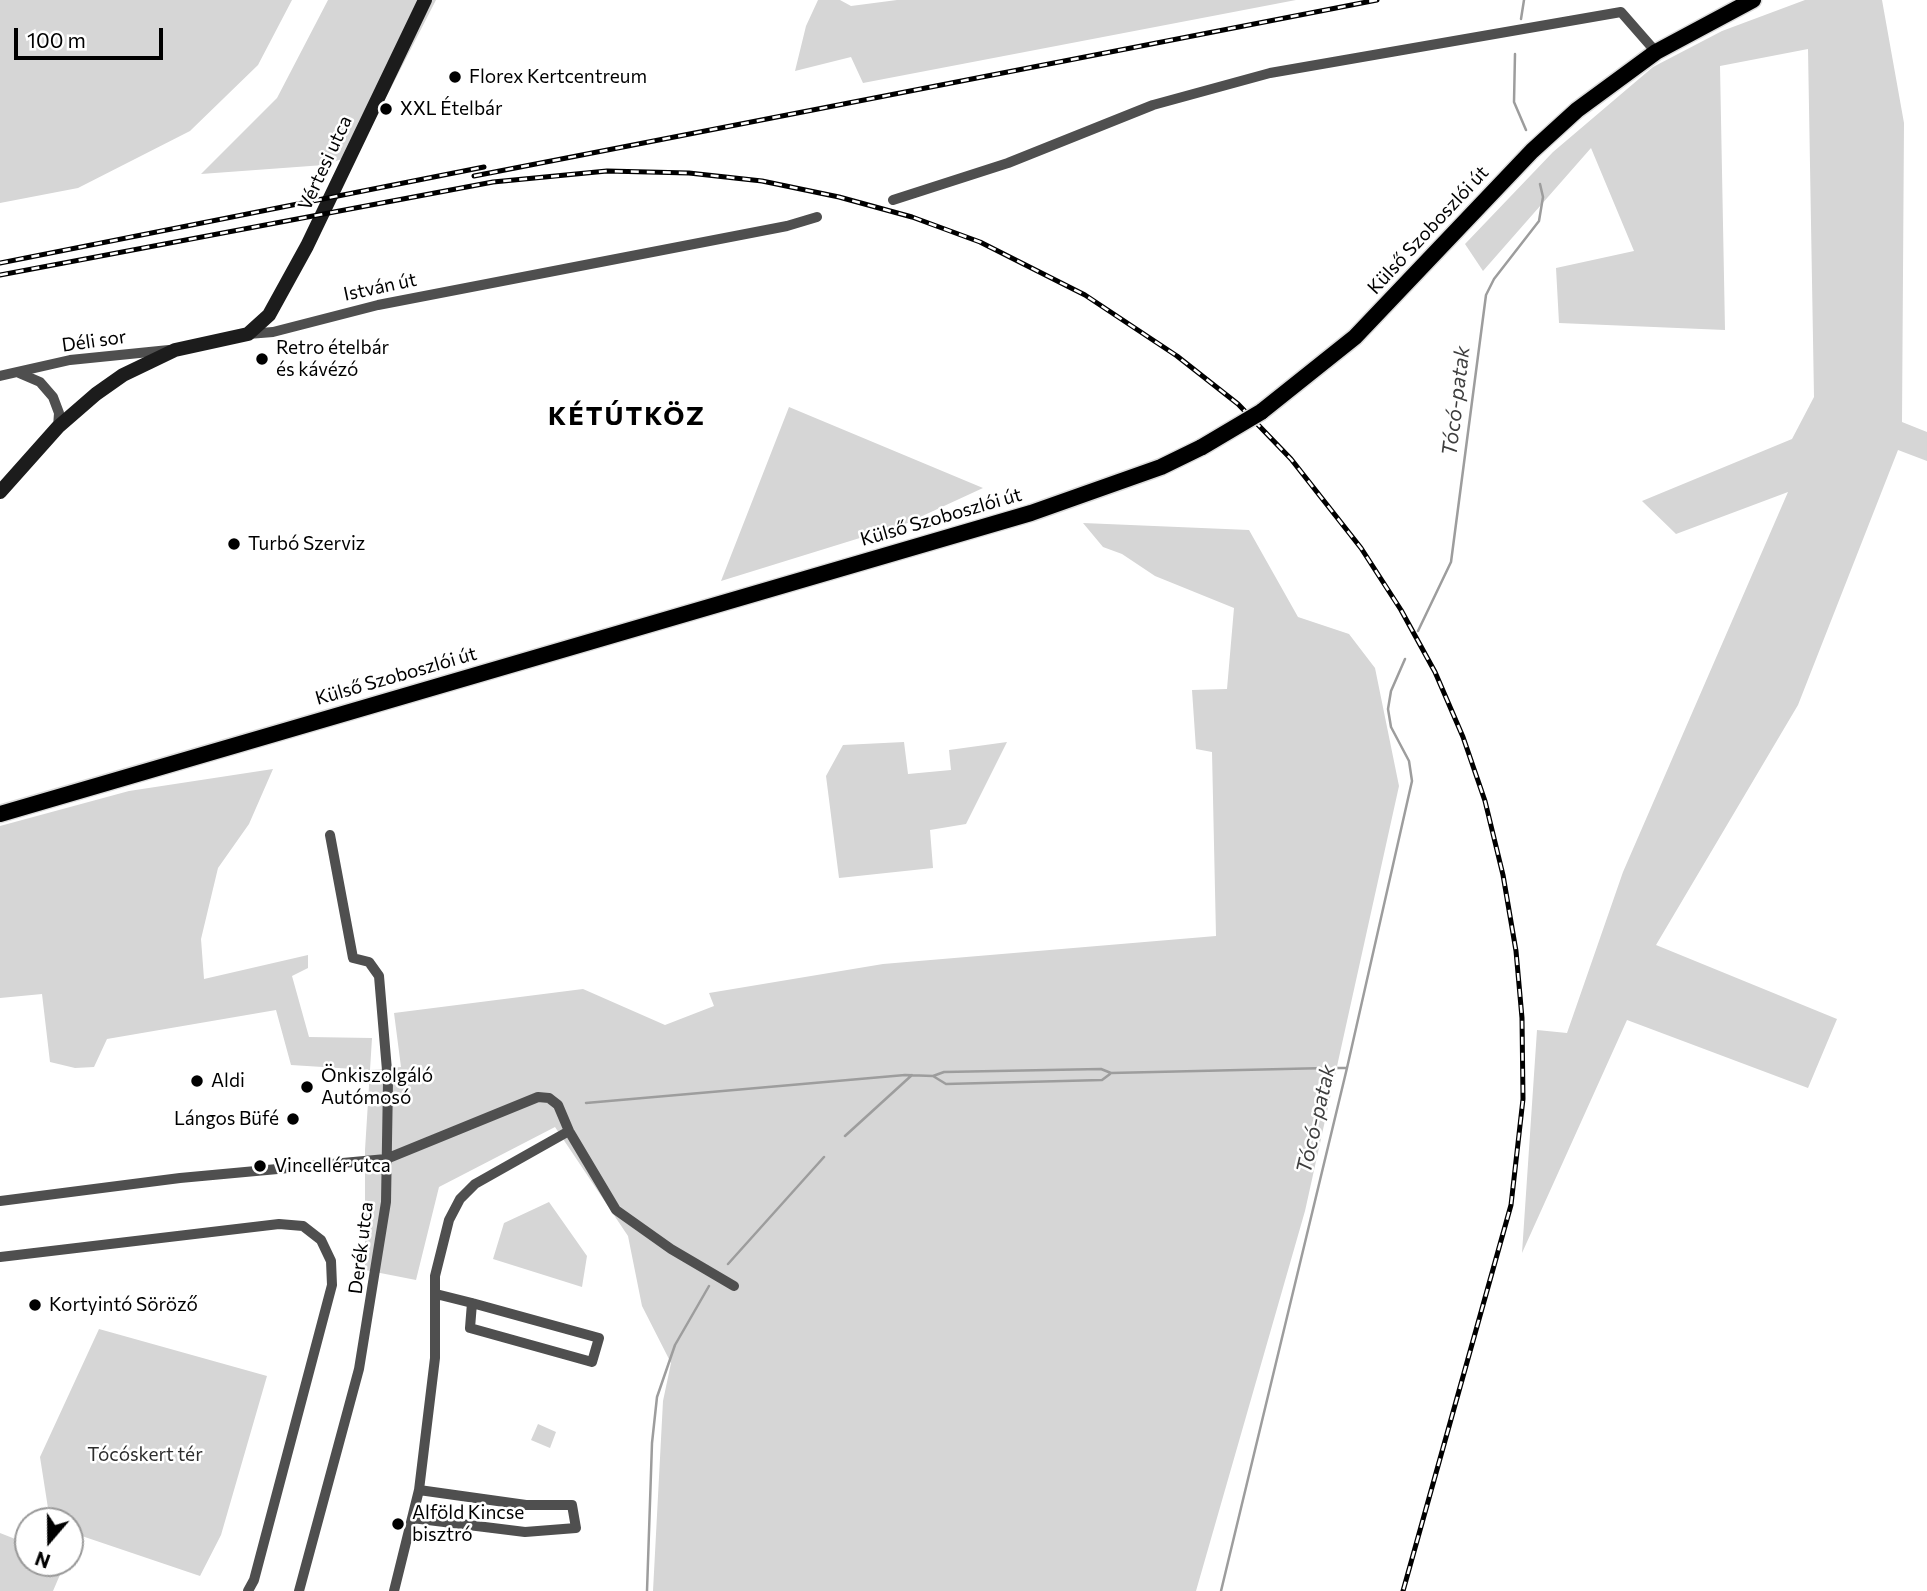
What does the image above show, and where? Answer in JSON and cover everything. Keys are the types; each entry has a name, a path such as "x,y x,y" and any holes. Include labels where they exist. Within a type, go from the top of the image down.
{"main road":[{"name":"Külső Szoboszlói út","path":"0,814 1031,513 1161,467 1202,447 1261,412 1355,337 1560,124 1611,83 1656,52 1753,0"}],"street":[{"name":"Vértesi utca","path":"248,334 269,315 296,267 425,0"},
{"path":"893,200 1008,163 1153,105 1270,73 1621,12 1656,52"},
{"name":"István út","path":"0,492 58,427 96,394 123,375 176,350 248,334 273,332 377,306 787,226 817,217"},
{"name":"Déli sor","path":"0,376 70,360 176,350"},
{"path":"18,372 40,382 53,397 59,412 58,427"},
{"name":"Derék utca","path":"299,1591 359,1369 370,1317 386,1202 388,1083 379,976 369,962 353,958 330,835"},
{"path":"0,1201 169,1179 386,1159 538,1097 549,1098 558,1105 569,1131 616,1210 671,1249 734,1286"},
{"path":"394,1591 419,1490 435,1358 435,1276 449,1220 460,1199 475,1184 569,1131"},
{"name":"Derék utca","path":"0,1257 279,1224 303,1226 321,1241 331,1261 332,1285 254,1580 248,1591"},
{"path":"436,1294 472,1303 599,1338 592,1362 470,1328 472,1303"},
{"path":"412,1518 525,1532 576,1528 572,1505 526,1505 419,1490"}],"green space":[{"path":"0,0 292,0 258,65 190,131 78,188 0,203"},
{"path":"328,0 436,0 357,154 324,165 201,174 277,98"},
{"path":"818,0 840,0 851,6 897,0 1296,0 863,83 851,57 795,71 806,26"},
{"path":"1805,0 1882,0 1904,123 1902,422 1927,432 1927,461 1898,450 1798,705 1656,945 1837,1019 1808,1088 1627,1020 1522,1253 1537,1030 1567,1033 1623,872 1788,492 1676,534 1642,501 1792,439 1814,397 1808,49 1720,66 1725,330 1559,323 1556,268 1634,251 1591,148 1483,271 1465,244 1553,152 1653,67 1722,31"},
{"path":"789,407 983,488 905,524 721,581"},
{"path":"1083,523 1249,530 1298,617 1349,634 1375,668 1399,786 1305,1211 1196,1591 653,1591 663,1401 671,1363 642,1306 628,1236 555,1127 439,1187 416,1280 365,1270 365,1150 370,1070 401,1067 394,1013 583,989 665,1025 714,1006 709,993 883,964 1216,936 1212,752 1196,749 1192,690 1227,689 1234,608 1155,576 1122,554 1103,547"},
{"path":"904,742 908,774 951,770 949,750 1007,742 966,824 930,830 933,868 839,878 826,776 843,745"},
{"path":"273,769 249,824 218,868 201,939 204,979 308,955 308,968 292,976 309,1037 372,1038 370,1070 291,1065 276,1010 107,1039 94,1067 75,1068 50,1062 42,994 0,998 0,826 129,791"},
{"path":"549,1202 587,1256 582,1287 493,1259 504,1223"},
{"name":"Tócóskert tér","path":"99,1329 267,1376 221,1535 200,1576 84,1537 84,1507 48,1507 40,1457"},
{"path":"538,1424 556,1432 550,1448 531,1440"},
{"path":"0,1533 14,1538 14,1577 59,1577 53,1591 0,1591"}],"waterway":[{"name":"Tócó-patak","path":"1521,19 1524,0"},
{"name":"Tócó-patak","path":"1515,54 1514,102 1526,130"},
{"name":"Tócó-patak","path":"1418,631 1451,562 1486,295 1494,279 1539,221 1543,197 1540,184"},
{"name":"Tócó-patak","path":"1221,1591 1347,1068 1412,781 1409,761 1391,727 1388,709 1391,691 1405,659"},
{"path":"586,1103 905,1075 933,1076 944,1072 1101,1069 1111,1073 1327,1068"},
{"path":"1332,1068 1346,1068"},
{"path":"933,1076 946,1084 1102,1080 1110,1074"},
{"path":"845,1136 912,1075"},
{"path":"728,1264 824,1157"},
{"path":"647,1591 652,1443 657,1397 675,1345 709,1286"}],"railway":[{"path":"474,176 1377,0"},
{"path":"0,263 484,167"},
{"path":"0,275 493,182 607,171 689,173 762,181 839,197 912,217 980,242 1085,295 1177,356 1238,404 1291,459 1361,548 1401,610 1435,672 1463,737 1485,801 1503,875 1516,951 1522,1018 1523,1099 1511,1205 1403,1591"}],"place":[{"name":"Florex Kertcentreum","path":"455,77"},
{"name":"XXL Ételbár","path":"386,109"},
{"name":"Retro ételbár és kávézó","path":"262,359"},
{"name":"Turbó Szerviz","path":"234,544"},
{"name":"Aldi","path":"197,1081"},
{"name":"Önkiszolgáló Autómosó","path":"307,1087"},
{"name":"Lángos Büfé","path":"293,1119"},
{"name":"Vincellér utca","path":"260,1166"},
{"name":"Kortyintó Söröző","path":"35,1305"},
{"name":"Alföld Kincse bisztró","path":"398,1524"}],"district":[{"name":"KÉTÚTKÖZ","path":"627,416"}]}
